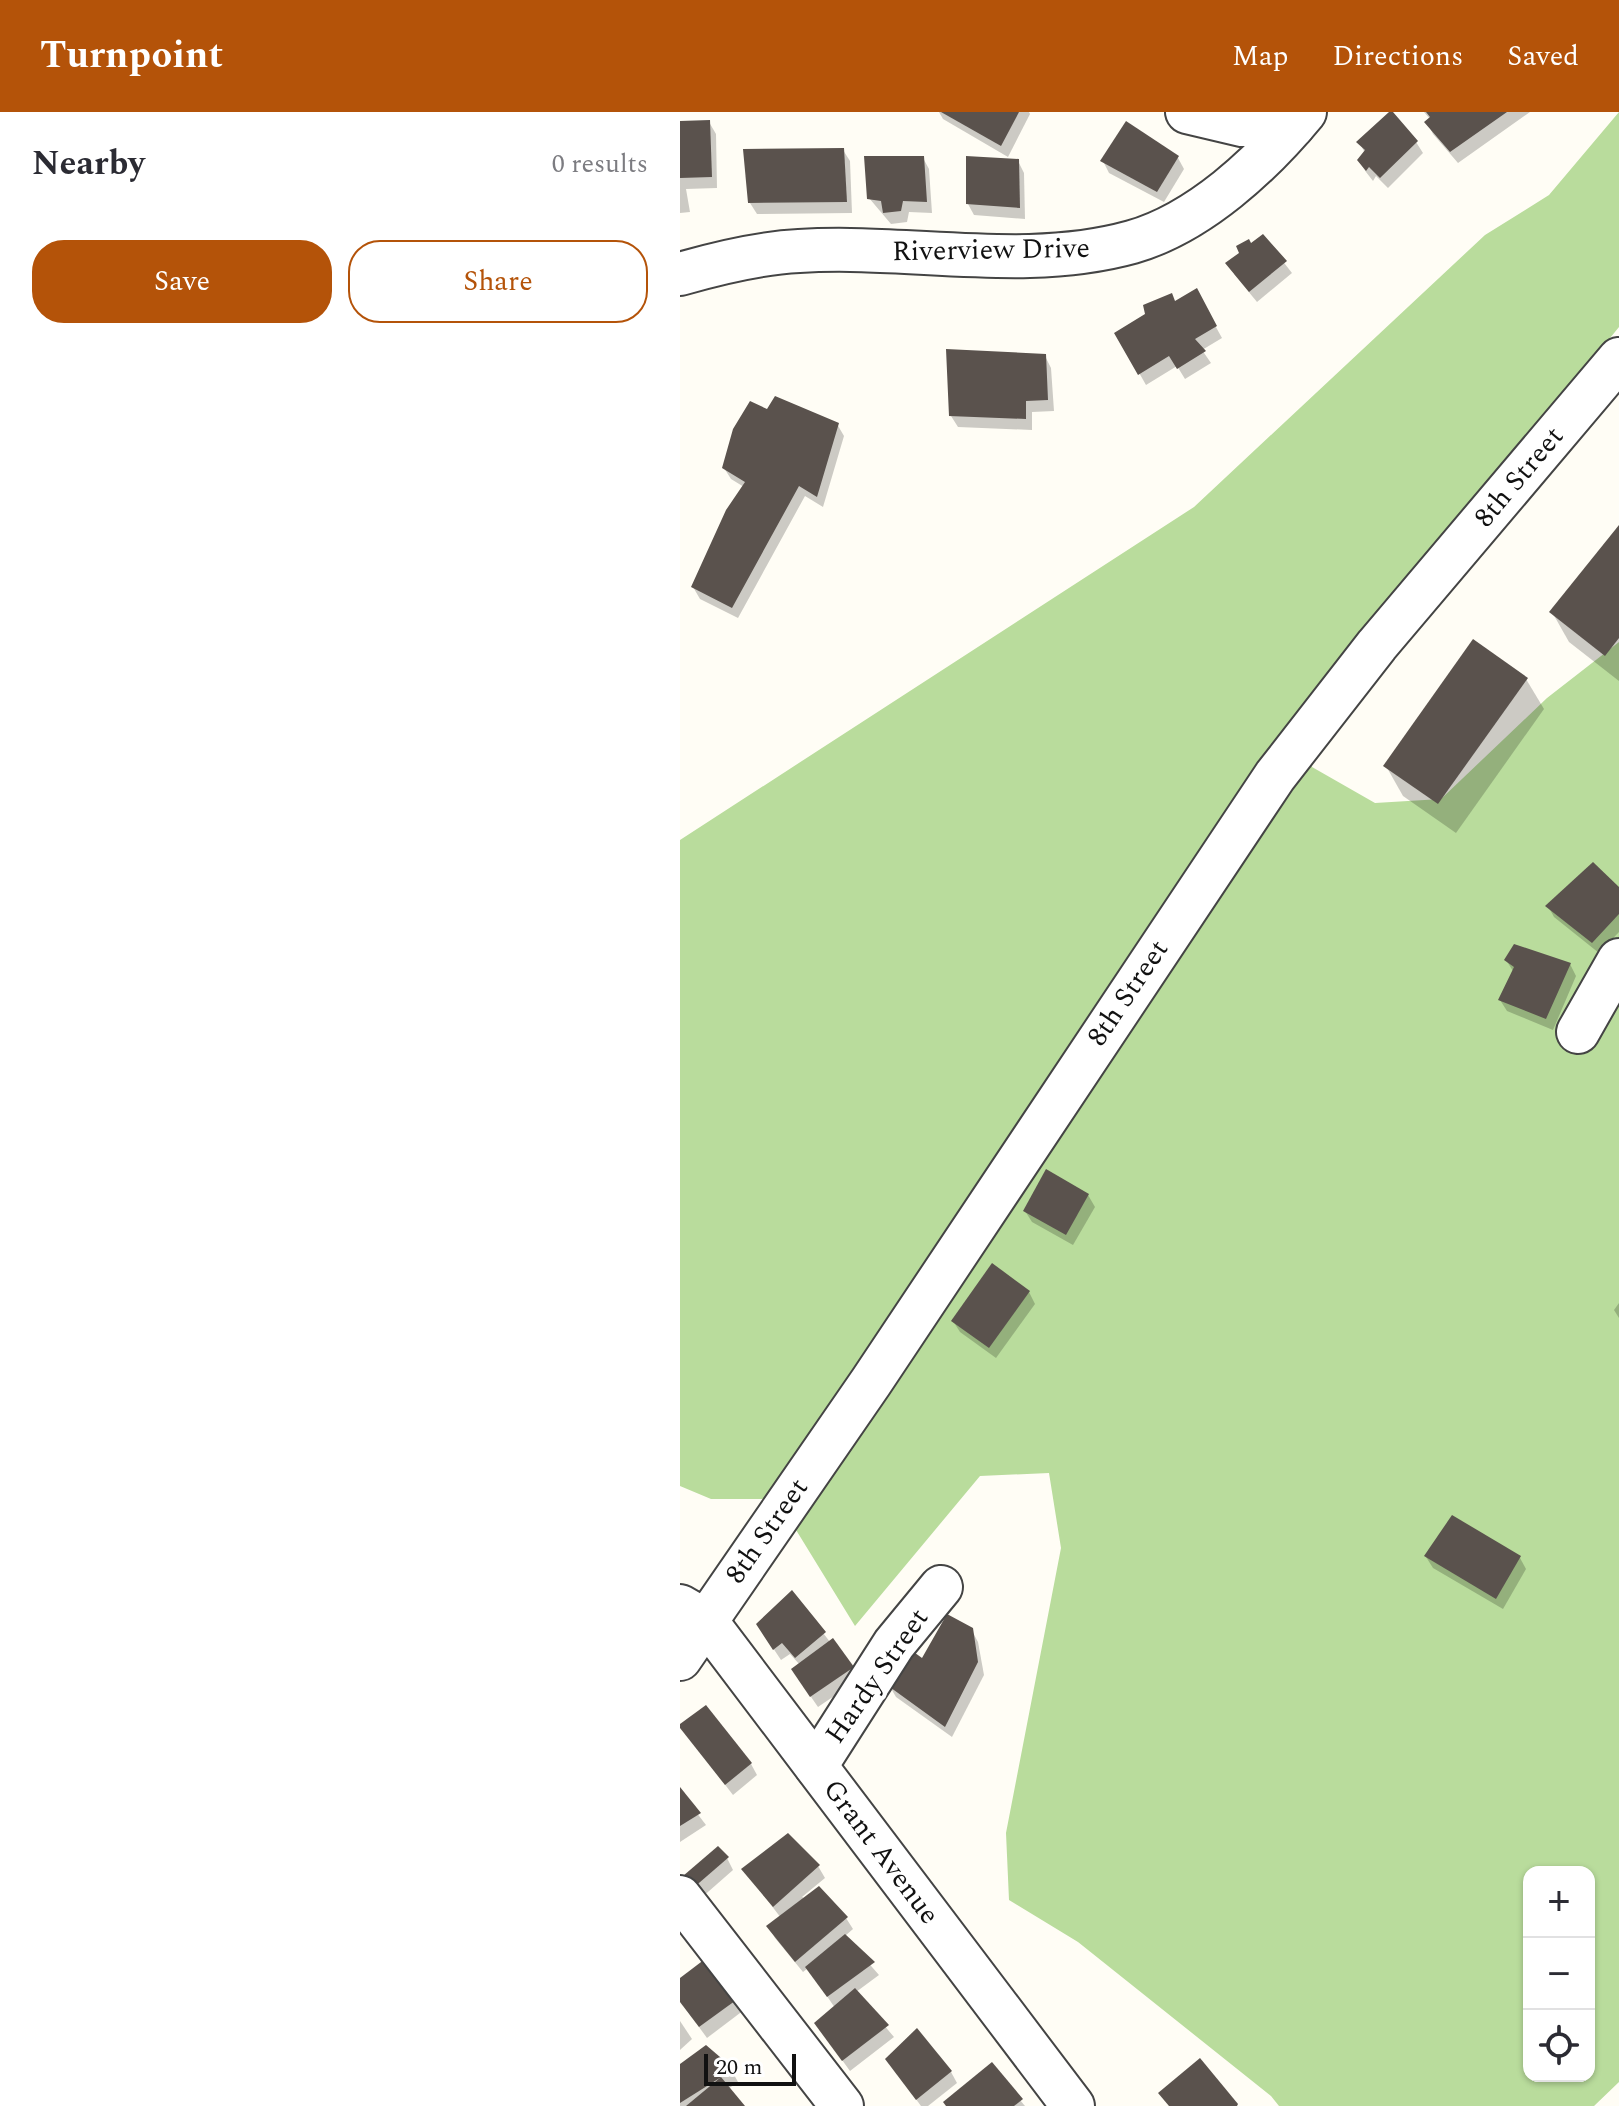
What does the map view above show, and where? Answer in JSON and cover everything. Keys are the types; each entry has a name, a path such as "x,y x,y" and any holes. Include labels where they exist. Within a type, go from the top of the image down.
{"street":[{"path":"1187,112 1242,125 1299,119"},
{"name":"Riverview Drive","path":"680,274 722,262 799,251 1079,254 1135,241 1182,221 1234,182 1299,119"},
{"name":"8th Street","path":"680,1659 693,1613 871,1382 1275,776 1377,645 1619,359"},
{"path":"1578,1032 1619,960"},
{"name":"Hardy Street","path":"816,1766 894,1644 941,1587"},
{"name":"Grant Avenue","path":"693,1613 816,1766 1073,2106"},
{"path":"680,1897 842,2106"}],"green space":[{"path":"1619,112 1619,327 1316,699 1312,767 1375,803 1441,799 1547,698 1619,642 1619,2082 1594,2106 1279,2106 1271,2096 1078,1942 1009,1900 1006,1833 1061,1548 1049,1473 980,1476 855,1626 777,1499 711,1499 680,1486 680,840 1194,507 1485,235 1549,195"}],"building":[{"path":"941,112 1019,112 1001,146"},
{"path":"1389,112 1393,112 1418,141 1380,178 1369,167 1366,171 1357,160 1365,150 1356,142"},
{"path":"1426,112 1507,112 1450,152 1424,122 1430,117"},
{"path":"710,120 712,177 680,178 680,121"},
{"path":"1126,121 1179,156 1157,192 1100,161"},
{"path":"844,148 847,202 748,203 743,149"},
{"path":"864,156 924,156 927,202 903,201 901,211 883,213 881,201 867,199"},
{"path":"966,156 1019,159 1020,208 966,204"},
{"path":"1263,234 1287,261 1249,292 1225,263 1239,253 1236,246 1249,239 1251,243"},
{"path":"1197,288 1217,326 1195,339 1206,351 1177,369 1169,356 1138,375 1114,333 1145,314 1143,305 1172,293 1175,301"},
{"path":"946,349 1046,354 1048,400 1026,401 1026,419 949,416"},
{"path":"775,396 839,423 817,497 799,486 732,608 691,587 726,510 745,482 722,468 733,429 750,401 767,409"},
{"path":"1619,525 1619,638 1605,656 1549,612"},
{"path":"1473,639 1528,678 1438,804 1383,766"},
{"path":"1593,862 1619,887 1619,914 1592,943 1545,906"},
{"path":"1514,944 1571,963 1546,1019 1498,1000 1514,967 1504,960"},
{"path":"1046,1169 1089,1194 1066,1235 1023,1211"},
{"path":"992,1263 1030,1291 989,1348 951,1321"},
{"path":"1452,1515 1521,1556 1496,1599 1424,1556"},
{"path":"792,1590 826,1632 795,1658 782,1643 773,1650 756,1624"},
{"path":"947,1614 973,1628 978,1662 945,1727 887,1685 911,1650 922,1658"},
{"path":"833,1638 854,1667 810,1697 791,1669"},
{"path":"706,1705 752,1763 725,1785 680,1728 680,1724"},
{"path":"680,1787 701,1813 680,1826"},
{"path":"788,1833 820,1865 773,1907 741,1869"},
{"path":"718,1846 729,1857 692,1889 683,1876"},
{"path":"819,1886 848,1917 795,1962 766,1926"},
{"path":"845,1934 875,1962 827,1997 805,1967"},
{"path":"709,1956 739,1998 699,2027 680,2002 680,1978"},
{"path":"855,1988 889,2025 842,2061 814,2023"},
{"path":"917,2028 952,2071 916,2100 885,2059"},
{"path":"706,2045 734,2069 680,2103 680,2064"},
{"path":"1200,2058 1237,2106 1169,2106 1158,2093"},
{"path":"992,2062 1023,2099 1014,2106 946,2106 943,2102"},
{"path":"721,2077 745,2106 686,2106"}]}
